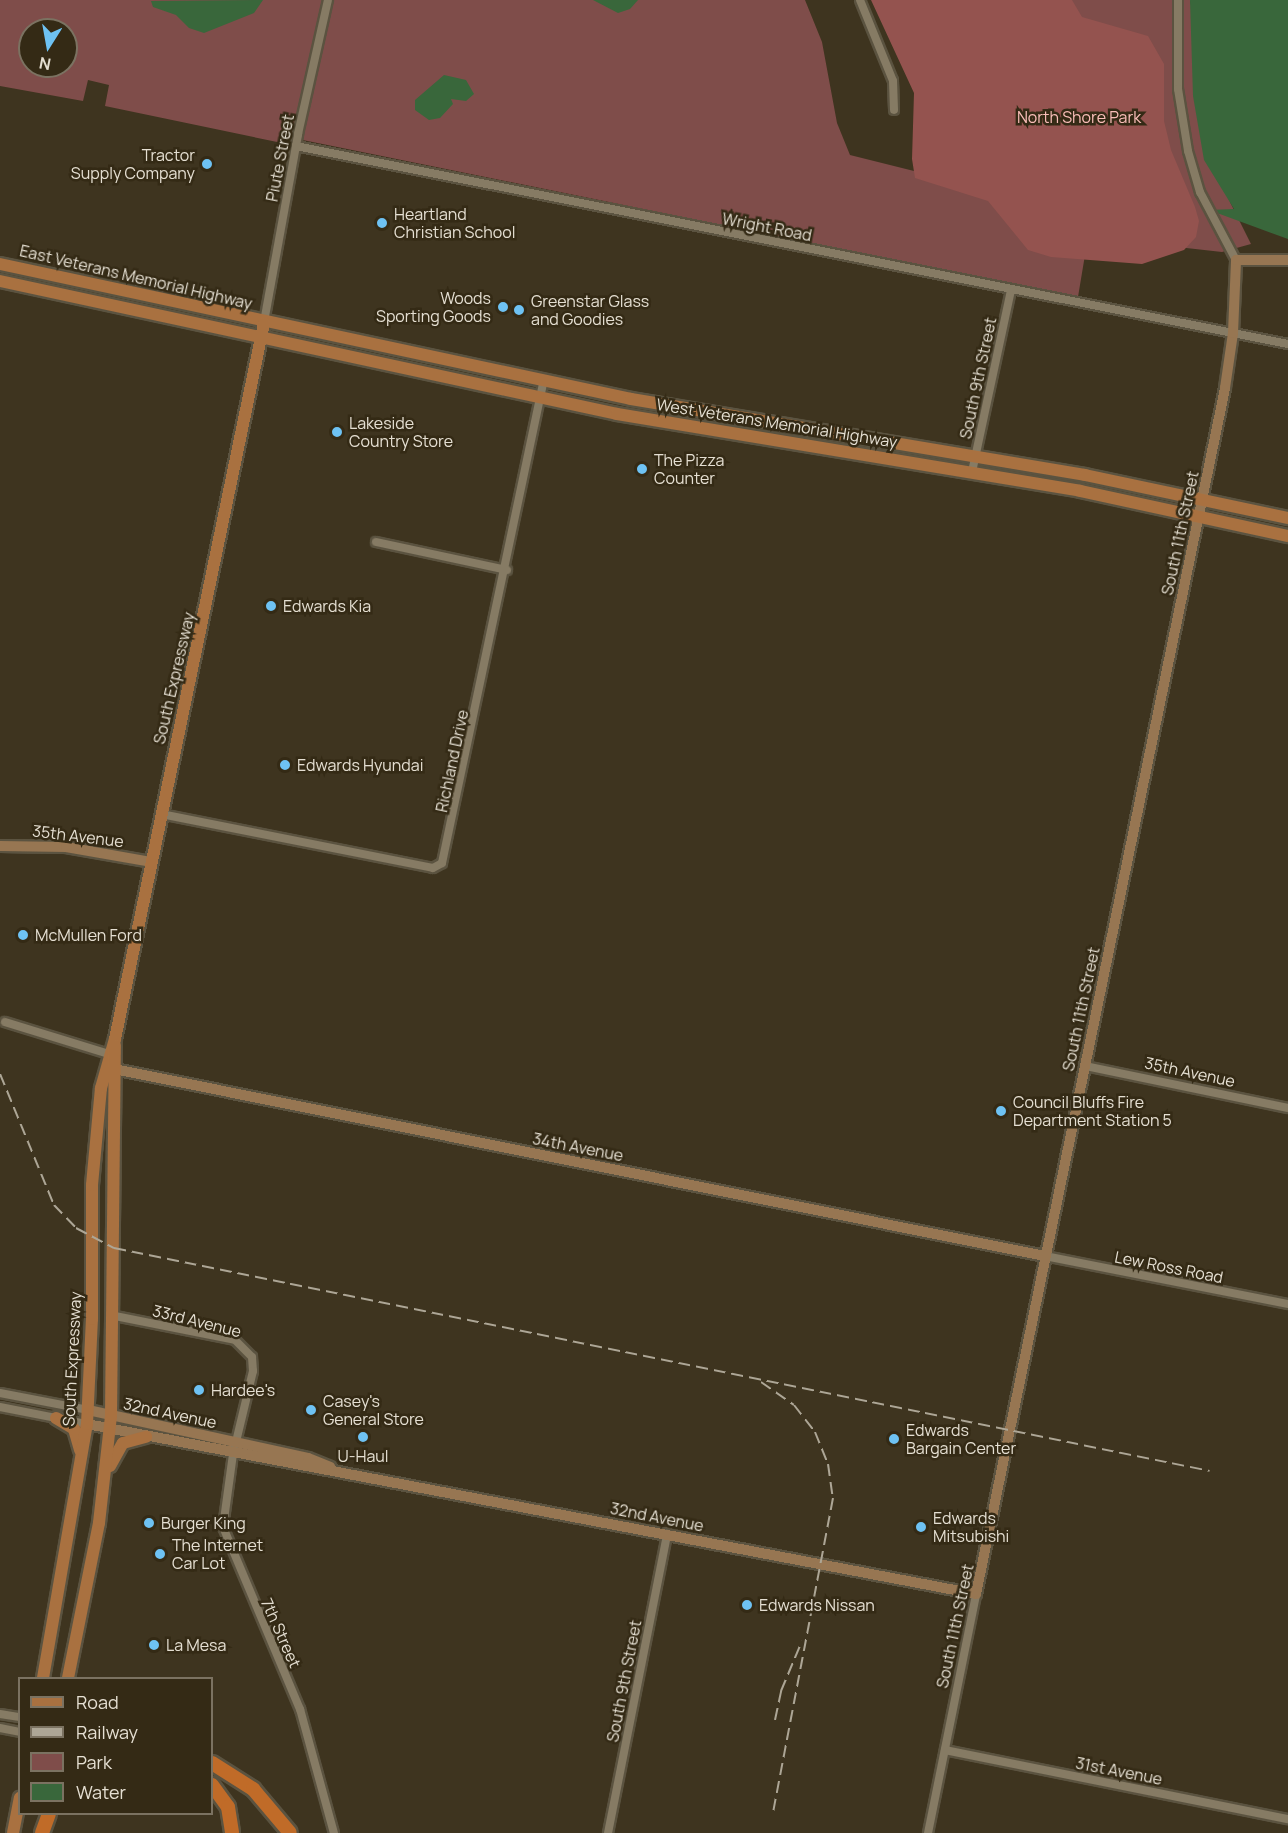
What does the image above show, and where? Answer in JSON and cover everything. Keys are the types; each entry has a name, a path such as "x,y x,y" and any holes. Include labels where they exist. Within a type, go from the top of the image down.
{"highway":[{"path":"213,1764 253,1789 290,1833"},
{"path":"213,1786 228,1808 232,1833"},
{"path":"40,1833 49,1815"}],"main road":[{"name":"East Veterans Memorial Highway","path":"0,264 264,323"},
{"name":"East Veterans Memorial Highway","path":"0,281 261,340"},
{"name":"South Expressway","path":"68,1677 104,1484 111,1416 115,1316 112,1055 264,323"},
{"name":"West Veterans Memorial Highway","path":"264,323 718,416 975,456 1202,499 1288,518"},
{"name":"West Veterans Memorial Highway","path":"261,340 541,399 715,432 972,472 1199,516 1288,536"},
{"name":"South Expressway","path":"43,1677 82,1466 87,1424 92,1185 98,1107 111,1069"},
{"path":"56,1418 77,1434 82,1466"},
{"path":"104,1484 119,1447 146,1437"},
{"path":"13,1833 18,1808"},
{"path":"40,1833 42,1815"}],"street":[{"name":"Piute Street","path":"264,323 296,146 328,0"},
{"path":"860,0 893,81 894,110"},
{"path":"1178,0 1178,89 1188,151 1200,192 1236,260 1288,260"},
{"name":"Wright Road","path":"296,146 1288,344"},
{"name":"South 11th Street","path":"928,1833 1199,516 1233,333 1236,260"},
{"name":"South 9th Street","path":"972,472 1011,290"},
{"name":"Richland Drive","path":"161,814 438,866 452,828 507,570 544,381"},
{"path":"376,542 507,570"},
{"name":"35th Avenue","path":"0,846 66,847 151,862"},
{"path":"5,1022 112,1055"},
{"name":"35th Avenue","path":"1085,1066 1288,1108"},
{"name":"34th Avenue","path":"111,1069 1045,1256"},
{"name":"Lew Ross Road","path":"1045,1256 1288,1304"},
{"name":"33rd Avenue","path":"115,1316 235,1340 246,1346 252,1357 253,1371 235,1448"},
{"name":"32nd Avenue","path":"0,1393 88,1410 235,1448"},
{"name":"32nd Avenue","path":"0,1407 146,1437 315,1460 333,1469 976,1594"},
{"name":"7th Street","path":"235,1448 222,1520 224,1534 300,1709 334,1833"},
{"name":"South 9th Street","path":"608,1833 667,1534"},
{"path":"0,1714 18,1717"},
{"path":"0,1728 18,1732"},
{"name":"31st Avenue","path":"945,1750 1288,1819"}],"green space":[{"path":"0,0 805,0 822,42 837,123 850,155 970,185 878,0 1190,0 1230,202 1251,244 1222,252 1088,237 1078,297 283,136 282,143 105,106 109,85 88,80 83,101 0,86"},
{"name":"North Shore Park","path":"871,0 1072,0 1082,17 1148,36 1164,64 1164,121 1171,150 1199,221 1196,237 1184,250 1142,264 1051,257 1028,250 988,201 915,178 912,159 914,93"}],"water":[{"path":"263,0 254,13 204,33 189,28 176,15 153,7 151,1"},
{"path":"593,0 638,0 630,9 618,13"},
{"path":"1190,0 1288,0 1288,239 1209,210 1234,209 1204,160 1193,96"},
{"path":"444,75 466,80 474,94 466,101 451,99 453,104 440,118 429,120 415,110 415,100"}],"railway":[{"path":"0,1074 54,1205 76,1228 114,1248 1210,1471"},
{"path":"761,1382 794,1405 815,1432 828,1464 833,1498 773,1813"},
{"path":"775,1720 781,1691 802,1641"}],"place":[{"name":"Tractor Supply Company","path":"207,164"},
{"name":"Heartland Christian School","path":"382,223"},
{"name":"Woods Sporting Goods","path":"503,307"},
{"name":"Greenstar Glass and Goodies","path":"519,310"},
{"name":"Lakeside Country Store","path":"337,432"},
{"name":"The Pizza Counter","path":"642,469"},
{"name":"Edwards Kia","path":"271,606"},
{"name":"Edwards Hyundai","path":"285,765"},
{"name":"McMullen Ford","path":"23,935"},
{"name":"Council Bluffs Fire Department Station 5","path":"1001,1111"},
{"name":"Hardee's","path":"199,1390"},
{"name":"Casey's General Store","path":"311,1410"},
{"name":"U-Haul","path":"363,1437"},
{"name":"Edwards Bargain Center","path":"894,1439"},
{"name":"Burger King","path":"149,1523"},
{"name":"Edwards Mitsubishi","path":"921,1527"},
{"name":"The Internet Car Lot","path":"160,1554"},
{"name":"Edwards Nissan","path":"747,1605"},
{"name":"La Mesa","path":"154,1645"}]}
